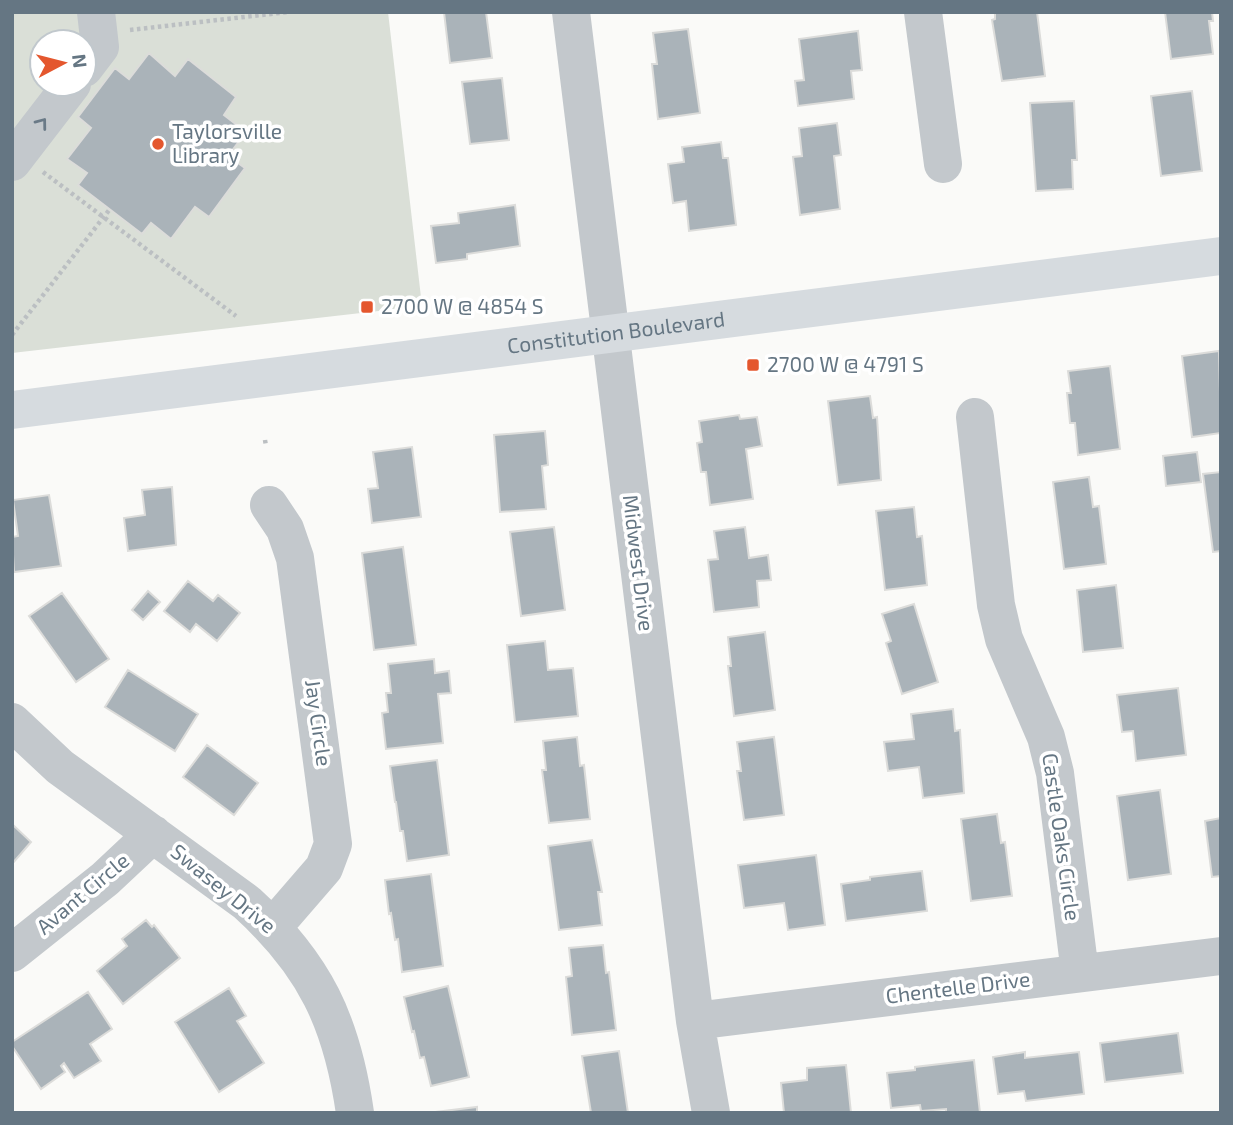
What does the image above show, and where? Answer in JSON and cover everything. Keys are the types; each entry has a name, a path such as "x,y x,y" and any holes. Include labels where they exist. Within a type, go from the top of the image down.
{"main road":[{"name":"Constitution Boulevard","path":"12,410 1221,256"}],"street":[{"name":"Midwest Drive","path":"571,12 695,1021 711,1113"},
{"path":"923,12 943,164"},
{"path":"15,158 61,98"},
{"name":"Castle Oaks Circle","path":"975,417 996,605 1004,639 1046,737 1055,774 1080,973"},
{"name":"Jay Circle","path":"269,505 285,529 295,558 332,844 324,868 308,890 273,926"},
{"name":"Swasey Drive","path":"12,722 60,767 247,903 273,926 298,956 318,988 332,1018 349,1071 355,1113"},
{"name":"Avant Circle","path":"12,953 105,879 153,834"},
{"name":"Chentelle Drive","path":"695,1021 1221,956"}],"path":[{"path":"98,37 288,12"},
{"path":"15,158 105,218 236,316"},
{"path":"12,335 110,209"}],"shaded area":[{"path":"12,12 388,12 422,306 12,353"}],"building":[{"path":"444,12 486,12 492,58 450,63"},
{"path":"995,12 1037,12 1045,76 1002,81 992,20 995,19"},
{"path":"1165,12 1212,12 1213,21 1209,21 1213,54 1171,59"},
{"path":"688,29 700,113 658,119 652,64 657,64 653,33"},
{"path":"858,31 862,70 851,71 854,99 798,106 795,81 804,80 799,39"},
{"name":"Taylorsville Library","path":"149,53 175,76 188,59 236,97 224,115 246,132 228,156 245,168 209,217 195,207 171,239 151,223 142,234 78,185 87,173 67,159 91,128 78,117 92,98 98,98 98,91 115,68 129,79"},
{"path":"502,78 509,140 470,144 462,82"},
{"path":"1192,91 1202,171 1161,176 1151,96"},
{"path":"1074,101 1077,160 1072,160 1073,189 1036,191 1030,103"},
{"path":"837,123 841,155 834,156 840,209 800,215 793,157 802,156 799,128"},
{"path":"721,142 723,158 728,158 736,225 689,231 686,201 673,203 668,164 684,162 682,147"},
{"path":"515,205 520,246 467,254 467,259 436,263 431,226 459,223 458,213"},
{"path":"1219,351 1221,433 1192,437 1182,356"},
{"path":"1110,366 1120,449 1078,455 1075,423 1070,423 1067,393 1071,393 1068,371"},
{"path":"870,396 873,418 877,417 881,480 838,485 828,401"},
{"path":"739,415 740,419 757,417 762,446 746,449 753,499 710,505 706,472 701,472 697,443 702,442 699,421"},
{"path":"545,431 548,465 542,466 546,509 500,512 494,435"},
{"path":"412,447 421,517 372,523 368,489 378,488 373,452"},
{"path":"1197,452 1201,482 1166,486 1163,456"},
{"path":"1221,472 1221,551 1213,552 1203,474"},
{"path":"1089,477 1093,507 1099,506 1106,564 1064,569 1053,482"},
{"path":"172,487 176,545 128,551 124,518 145,515 142,490"},
{"path":"49,495 61,566 14,572 12,537 18,536 13,500"},
{"path":"914,507 917,537 922,536 927,585 885,590 876,511"},
{"path":"554,527 565,610 521,616 510,532"},
{"path":"745,527 749,558 768,555 771,580 757,581 759,607 714,612 708,560 718,559 714,531"},
{"path":"403,547 416,645 374,650 362,553"},
{"path":"188,581 213,601 218,595 240,613 217,641 196,624 190,632 164,611"},
{"path":"1116,585 1123,648 1083,652 1077,590"},
{"path":"148,591 160,602 143,620 132,610"},
{"path":"62,593 109,659 76,682 29,616"},
{"path":"914,604 938,682 902,694 886,643 891,641 882,614"},
{"path":"765,632 775,710 734,716 728,666 731,666 728,637"},
{"path":"545,641 548,670 573,668 578,716 515,722 507,645"},
{"path":"434,659 435,673 449,671 451,693 438,694 443,743 386,749 382,713 388,712 386,693 391,693 388,664"},
{"path":"128,670 198,714 175,751 105,707"},
{"path":"1178,688 1186,755 1136,761 1133,731 1122,732 1117,695"},
{"path":"953,709 955,731 960,730 964,793 923,798 919,767 888,771 884,742 914,739 911,714"},
{"path":"577,737 580,766 584,765 590,819 549,823 542,770 546,770 543,741"},
{"path":"774,737 784,815 744,820 737,771 741,771 737,742"},
{"path":"207,745 258,783 234,815 183,777"},
{"path":"437,760 449,855 407,861 390,766"},
{"path":"1160,790 1171,874 1128,880 1117,796"},
{"path":"997,814 1001,843 1005,842 1012,896 971,901 961,819"},
{"path":"1221,818 1221,876 1212,877 1205,821"},
{"path":"12,824 31,842 12,864"},
{"path":"592,840 602,892 598,892 602,925 559,930 548,846"},
{"path":"816,855 825,925 788,930 784,903 744,908 738,865"},
{"path":"922,871 927,911 846,921 841,884 870,880 870,877"},
{"path":"431,874 443,966 402,972 398,939 395,940 391,913 389,914 385,880"},
{"path":"146,920 152,927 154,925 180,958 123,1004 97,971 127,946 122,939"},
{"path":"603,945 616,1030 572,1035 566,977 572,976 569,948"},
{"path":"448,986 469,1077 431,1086 424,1057 420,1058 414,1031 412,1032 404,997"},
{"path":"229,988 246,1016 237,1021 264,1063 219,1092 175,1022"},
{"path":"88,992 112,1029 90,1044 101,1061 74,1078 64,1063 61,1066 65,1072 41,1089 12,1046 12,1042"},
{"path":"1178,1033 1183,1073 1105,1082 1100,1043"},
{"path":"619,1051 628,1113 591,1113 582,1056"},
{"path":"1025,1052 1025,1058 1079,1052 1084,1094 1026,1101 1024,1091 998,1094 993,1057"},
{"path":"974,1060 980,1113 946,1113 946,1109 921,1111 920,1105 891,1108 887,1073"},
{"path":"846,1065 851,1113 784,1113 781,1083 807,1080 807,1068"},
{"path":"477,1107 477,1113 427,1113"}],"place":[{"name":"Taylorsville Library","path":"158,144"},
{"name":"2700 W @ 4854 S","path":"367,307"},
{"name":"2700 W @ 4791 S","path":"753,365"}]}
